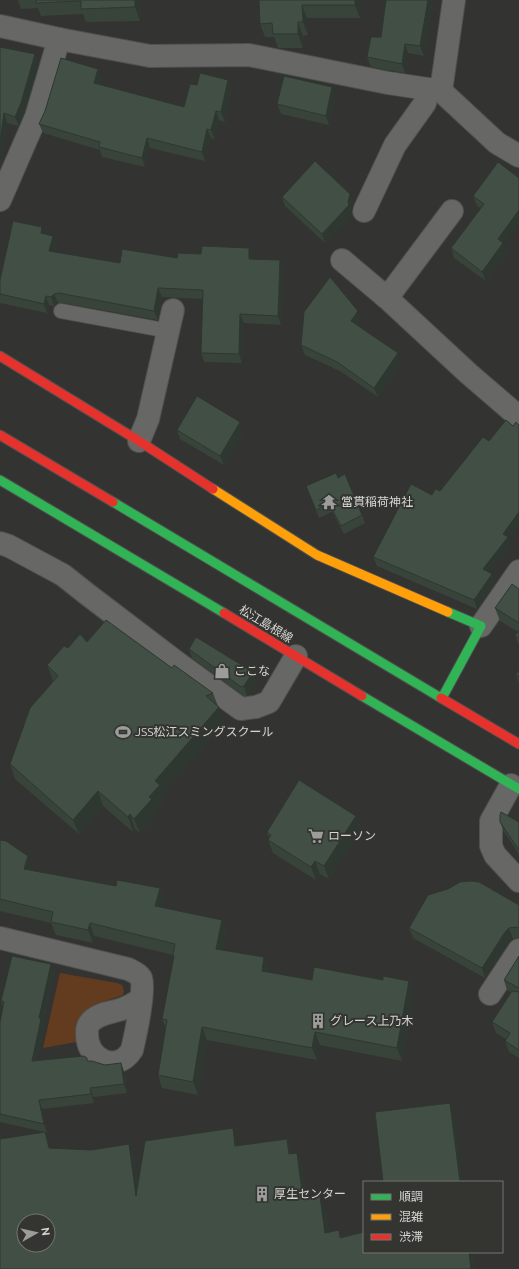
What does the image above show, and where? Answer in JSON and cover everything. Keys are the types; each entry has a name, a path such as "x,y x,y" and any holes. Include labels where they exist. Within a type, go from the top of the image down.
{"main road":[{"path":"0,356 139,441 316,555 481,626 442,698"},
{"path":"0,435 519,744"},
{"name":"松江島根線","path":"0,480 515,787"}],"street":[{"path":"364,211 395,145 434,90 454,0"},
{"path":"0,26 150,56 249,55 388,83 434,90 496,143 519,156"},
{"path":"0,200 36,117 59,39"},
{"path":"387,298 452,211"},
{"path":"342,260 387,298 469,374 519,417"},
{"path":"139,441 148,419 171,321"},
{"path":"0,544 9,546 63,575 241,709 256,707 269,702 296,656"},
{"path":"481,626 519,571"},
{"path":"515,787 491,821 491,846 495,854 519,881"},
{"path":"0,938 128,969 141,978 143,986 141,999"},
{"path":"490,994 519,950"}],"lane":[{"path":"61,312 171,321"}],"shaded area":[{"path":"60,973 117,983 122,985 124,991 123,995 99,1003 85,1013 80,1022 76,1042 43,1048"}],"building":[{"path":"36,0 135,0 135,7 81,9 81,1 36,3"},
{"path":"259,0 355,0 355,5 302,5 303,22 298,22 298,34 273,34 272,23 260,24"},
{"path":"386,0 428,0 420,46 405,44 402,64 367,57 371,37 381,37"},
{"path":"0,47 35,54 21,103 15,117 4,113 0,142"},
{"path":"61,58 98,69 94,83 184,107 190,84 197,85 200,73 228,80 221,112 216,111 211,130 207,129 202,152 147,138 142,158 99,147 100,142 39,124 45,111"},
{"path":"284,76 332,87 326,116 277,104"},
{"path":"315,161 350,194 348,202 349,205 322,234 282,197"},
{"path":"498,162 519,178 519,210 498,239 503,243 482,272 451,248 484,204 473,196"},
{"path":"13,221 42,227 41,233 53,236 49,251 120,263 122,249 177,258 178,253 201,254 202,246 249,248 249,259 280,260 278,316 240,314 239,354 201,353 203,290 158,288 154,311 59,293 54,294 51,297 46,296 44,304 0,294 0,280"},
{"path":"330,277 358,311 351,321 398,353 374,388 337,362 301,345 304,312"},
{"path":"197,396 240,422 220,456 177,430"},
{"path":"506,420 513,426 516,422 519,425 519,512 503,534 508,537 483,569 492,574 474,600 373,557 411,484 432,495 435,489 440,491 483,437 489,441"},
{"path":"336,473 338,478 345,474 362,515 341,526 329,504 316,510 306,486"},
{"path":"512,584 519,589 519,623 495,608"},
{"name":"JSS松江スミングスクール","path":"106,620 172,668 174,665 213,693 206,696 219,707 155,781 160,785 149,797 152,799 134,819 130,814 128,817 98,791 73,820 10,764 30,708 58,676 47,665 64,646 68,648 80,634 87,642"},
{"path":"519,630 519,638 515,636"},
{"path":"196,637 253,672 244,686 241,687 189,649"},
{"path":"519,669 519,677 516,675"},
{"name":"ローソン","path":"299,780 356,816 324,866 315,861 311,867 268,840 271,835 267,832"},
{"path":"501,812 519,822 519,850 500,822"},
{"path":"0,840 6,841 28,856 24,869 116,886 117,880 160,888 155,906 222,920 216,949 264,957 262,971 312,980 314,967 383,980 383,976 409,981 397,1048 315,1032 312,1048 202,1027 193,1082 158,1075 167,1020 162,1019 175,944 90,923 88,930 51,922 53,912 0,899"},
{"path":"460,882 479,882 519,905 519,928 509,928 505,932 482,968 409,928 428,895 448,889"},
{"path":"12,956 51,964 39,1018 41,1019 32,1061 84,1056 87,1058 87,1061 105,1065 121,1063 124,1084 90,1088 91,1094 39,1100 44,1124 0,1114 0,1022 4,1002 1,1001"},
{"path":"519,956 519,988 504,980"},
{"path":"512,991 519,992 519,1050 505,1041 510,1033 492,1022"},
{"path":"450,1103 460,1181 383,1181 375,1112"},
{"path":"233,1128 235,1146 287,1139 289,1154 297,1153 303,1199 320,1196 325,1233 339,1230 340,1238 363,1232 363,1253 469,1253 471,1269 0,1269 0,1139 45,1132 49,1148 91,1150 129,1144 136,1196 145,1141"}],"traffic: fast":[{"path":"0,480 224,613"},
{"path":"113,502 441,698"},
{"path":"442,698 481,626 448,612"},
{"path":"362,696 519,789"}],"traffic: slow":[{"path":"213,489 317,555 448,612"}],"traffic: jam":[{"path":"0,356 139,441 213,489"},
{"path":"0,435 113,502"},
{"path":"224,613 362,696"},
{"path":"441,698 519,744"}],"place":[{"name":"當貫稲荷神社","path":"329,502"},
{"name":"ここな","path":"222,671"},
{"name":"JSS松江スミングスクール","path":"123,732"},
{"name":"ローソン","path":"316,836"},
{"name":"グレース上乃木","path":"318,1021"},
{"name":"厚生センター","path":"262,1194"}]}
